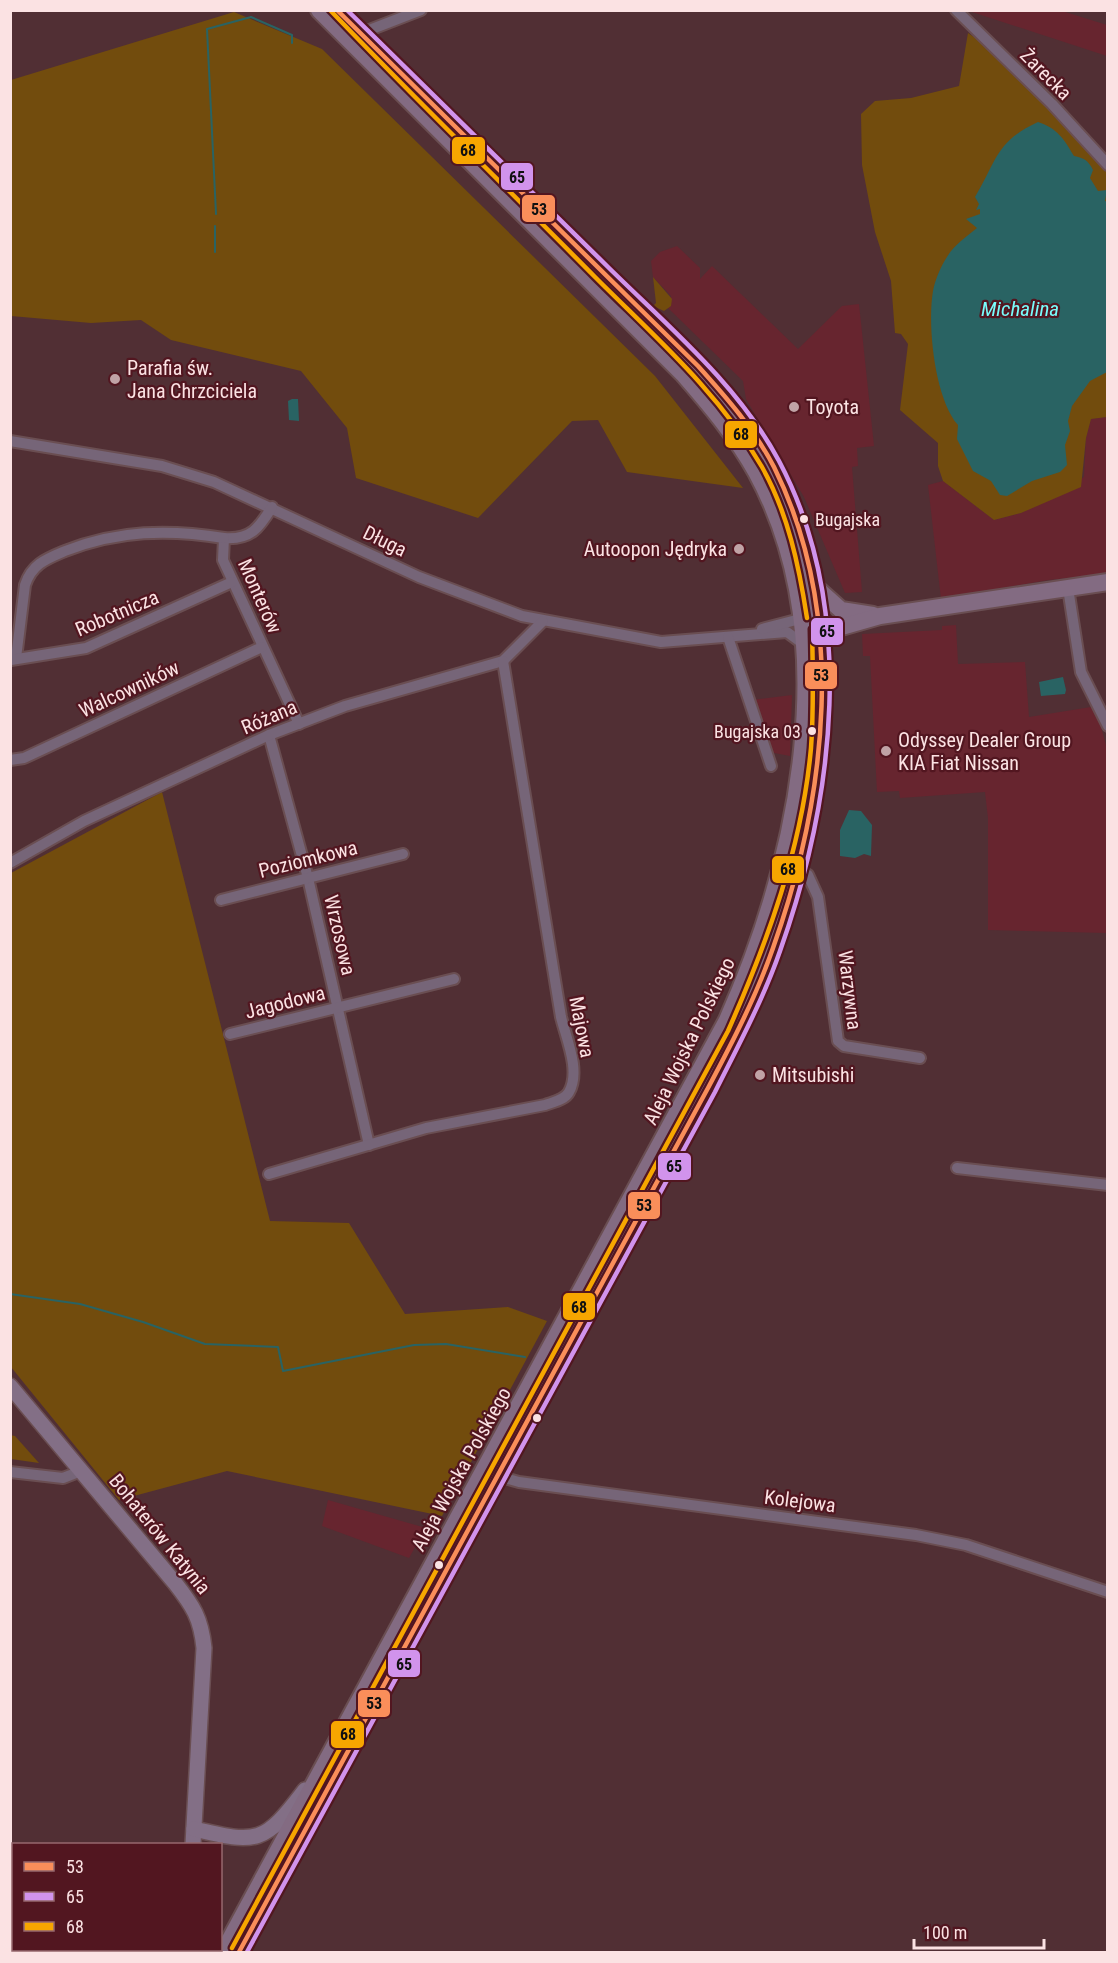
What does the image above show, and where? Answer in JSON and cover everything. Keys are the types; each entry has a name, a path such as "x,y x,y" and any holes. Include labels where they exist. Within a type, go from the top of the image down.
{"main road":[{"name":"Aleja Wojska Polskiego","path":"239,1953 717,1041 760,942 787,847 798,787 804,717 801,631 796,591 775,512 756,473 717,413 662,353 319,10"},
{"name":"Aleja Wojska Polskiego","path":"223,1953 331,1753 726,1054 773,947 796,869 809,813 816,764 820,702 818,623 813,585 797,520 774,467 751,429 722,392 659,327 336,10"},
{"path":"801,631 818,623 1107,582"},
{"path":"813,585 841,610 880,616"}],"street":[{"path":"359,34 421,10"},
{"name":"Żarecka","path":"956,10 1052,104 1107,165"},
{"name":"Długa","path":"10,441 177,470 214,482 448,590 500,610 543,621 661,642 750,633 801,631"},
{"name":"Monterów","path":"272,507 252,534 245,537 225,538 223,560 299,724"},
{"path":"13,659 25,585 29,574 40,562 88,542 126,533 173,532 225,538"},
{"name":"Robotnicza","path":"13,659 86,648 232,582"},
{"path":"1068,588 1081,672 1107,726"},
{"name":"Różana","path":"10,863 84,821 270,735 345,706 503,661 543,621"},
{"name":"Długa","path":"750,633 801,631"},
{"path":"728,637 771,766"},
{"name":"Walcowników","path":"10,760 24,758 262,647"},
{"name":"Majowa","path":"269,1174 426,1128 545,1105 561,1099 570,1092 573,1068 561,1017 503,661"},
{"name":"Wrzosowa","path":"270,735 309,878 369,1145"},
{"name":"Poziomkowa","path":"221,900 404,854"},
{"name":"Warzywna","path":"796,869 808,875 818,897 838,1041 844,1046 920,1058"},
{"name":"Jagodowa","path":"230,1034 454,979"},
{"path":"957,1168 1107,1185"},
{"name":"Bohaterów Katynia","path":"10,1386 175,1583 194,1608 202,1625 204,1648 193,1843"},
{"path":"10,1472 63,1478 81,1471"},
{"name":"Kolejowa","path":"490,1474 519,1482 916,1535 966,1545 1107,1592"},
{"path":"194,1828 237,1839 258,1837 273,1827 292,1806 331,1753"}],"shaded area":[{"path":"969,11 1062,11 1107,25 1107,56"},
{"path":"234,12 322,49 655,376 743,488 627,472 598,420 572,421 478,518 356,478 347,428 301,371 171,340 141,320 91,323 11,316 11,80"},
{"path":"968,33 989,47 1053,109 1107,168 1107,417 1091,419 1086,438 1081,487 1021,513 994,520 943,481 938,466 938,443 900,410 908,344 901,334 895,333 891,281 875,232 862,165 861,114 875,101 911,98 959,86"},
{"path":"677,246 700,268 700,279 712,266 798,349 842,306 859,304 874,446 857,448 858,466 852,467 862,592 845,593 804,497 746,399 743,381 668,308 671,296 653,277 651,261 660,252"},
{"path":"653,277 672,299 671,306 664,311 653,306 656,303"},
{"path":"1107,417 1107,574 1048,580 941,599 928,485 943,481 994,520 1021,513 1084,477 1086,438 1091,419"},
{"path":"956,625 958,664 1025,662 1029,717 1091,707 1097,712 1107,749 1107,933 988,930 988,818 985,792 900,798 899,791 877,792 870,656 863,656 862,634 942,630 942,626"},
{"path":"792,695 790,756 769,752 751,700"},
{"path":"162,792 270,1221 349,1223 405,1314 508,1307 547,1321 442,1516 227,1471 119,1500 11,1367 11,873"},
{"path":"10,1435 15,1436 39,1463 11,1459"},
{"path":"328,1500 426,1528 409,1558 322,1526"}],"water":[{"name":"Michalina","path":"1038,122 1055,131 1074,156 1089,164 1093,170 1090,178 1098,191 1107,190 1105,201 1108,202 1107,372 1090,381 1072,406 1068,421 1070,431 1065,445 1067,465 1060,472 1032,481 1007,496 1000,495 991,481 973,471 957,439 958,425 950,413 938,380 932,342 931,306 935,282 945,261 957,245 977,228 966,219 980,214 980,209 976,210 979,204 975,197 993,163 1013,137"},
{"path":"298,399 299,421 289,420 288,401"},
{"path":"1063,677 1065,694 1041,696 1039,682"},
{"path":"849,810 861,811 872,825 871,856 864,854 855,858 840,856 840,830"}],"waterway":[{"path":"216,214 207,29 251,17 292,35 292,43"},
{"path":"215,226 215,252"},
{"path":"10,1294 80,1304 143,1322 205,1344 278,1347 283,1371 414,1345 446,1344 525,1357"}],"transit line":[{"name":"68","path":"330,10 685,366 726,414 762,467 779,503 796,560 807,618"},
{"name":"53","path":"239,1952 743,1020 773,948 792,890 817,768 822,706 820,645 813,584 797,524 774,467 749,427 698,366 337,10"},
{"name":"65","path":"247,1952 715,1092 758,1005 780,951 799,892 814,831 824,768 829,705 828,641 820,579 804,519 779,461 763,434 724,383 702,359 347,10"},
{"name":"68","path":"232,1948 728,1031 757,963 781,893 800,821 812,733 812,629"}],"place":[{"name":"Parafia św. Jana Chrzciciela","path":"115,379"},
{"name":"Toyota","path":"794,407"},
{"name":"Bugajska","path":"804,519"},
{"name":"Autoopon Jędryka","path":"739,549"},
{"name":"Bugajska 03","path":"812,731"},
{"name":"Odyssey Dealer Group KIA Fiat Nissan","path":"886,751"},
{"name":"Mitsubishi","path":"760,1075"}]}
